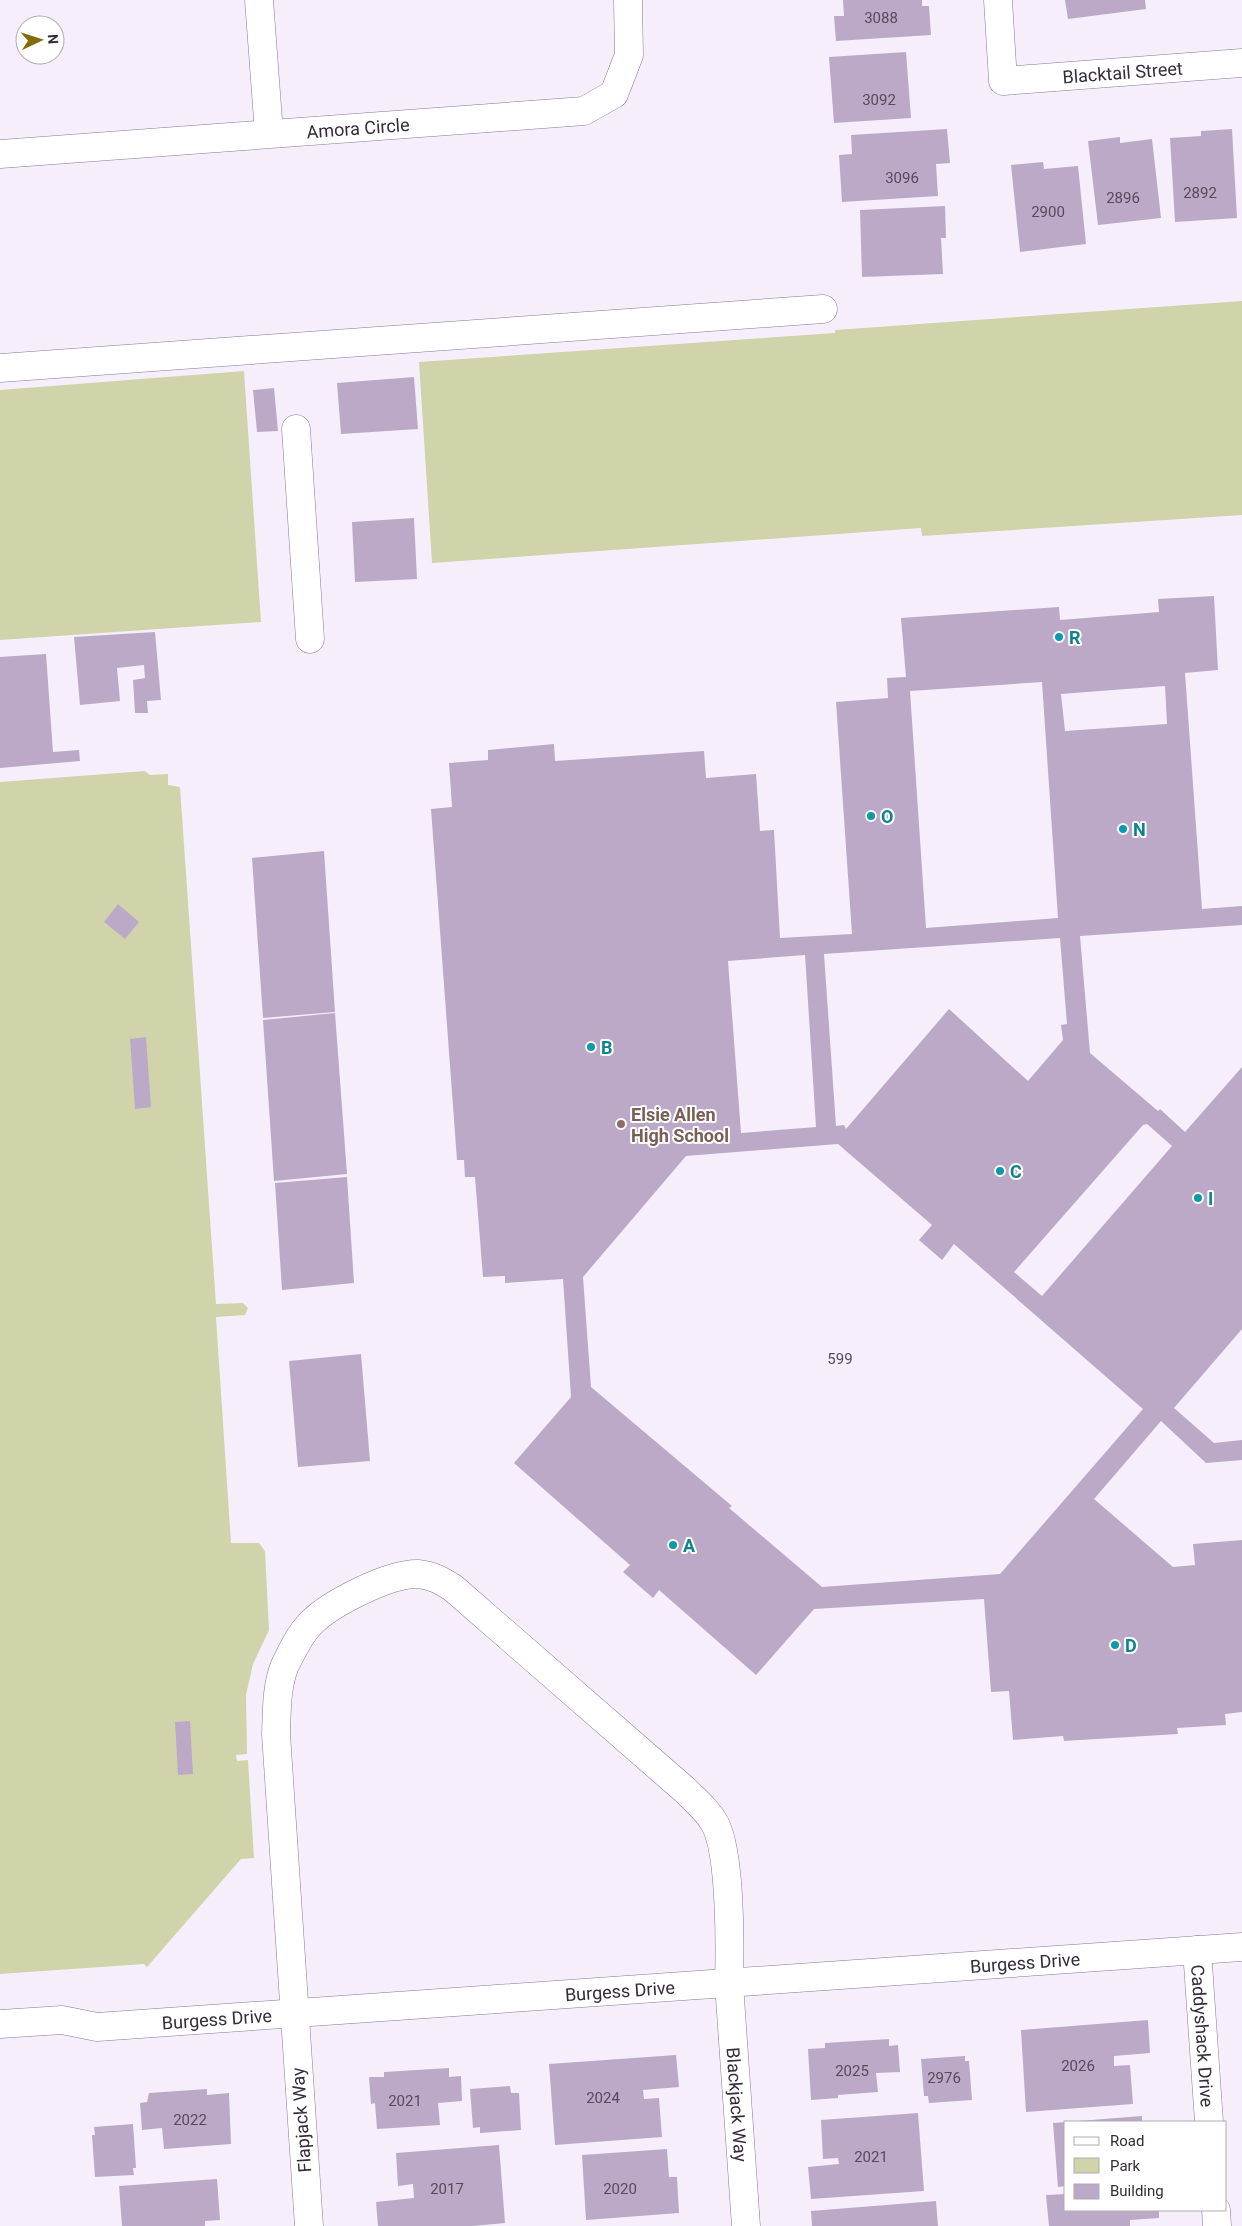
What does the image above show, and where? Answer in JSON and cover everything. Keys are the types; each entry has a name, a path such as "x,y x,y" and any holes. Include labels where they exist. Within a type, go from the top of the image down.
{"street":[{"path":"259,0 269,132"},
{"name":"Amora Circle","path":"0,154 269,132 584,111 614,94 629,54 628,0"},
{"name":"Blacktail Street","path":"998,0 1003,81 1242,63"},
{"path":"0,368 823,309"},
{"path":"296,429 310,639"},
{"name":"Blackjack Way","path":"294,2015 276,1734 280,1685 285,1667 297,1643 311,1623 379,1582 401,1575 418,1574 436,1577 453,1588 704,1808 716,1824 722,1840 730,1947 729,1984 746,2226"},
{"name":"Burgess Drive","path":"0,2024 62,2020 98,2027 294,2015 1242,1947"},
{"name":"Caddyshack Drive","path":"1197,1950 1209,2121"},
{"name":"Flapjack Way","path":"294,2015 309,2226"},
{"path":"1216,2211 1217,2226"}],"green space":[{"path":"1242,301 1242,515 922,536 921,528 432,563 419,362 835,333 835,330"},
{"path":"244,371 261,622 0,640 0,390"},
{"path":"145,771 150,775 168,774 168,785 180,787 216,1304 243,1303 248,1308 245,1315 216,1317 231,1543 259,1543 265,1551 269,1630 253,1664 246,1695 247,1754 236,1755 237,1761 248,1760 254,1858 241,1859 147,1967 144,1964 0,1974 0,782"}],"building":[{"path":"843,0 922,0 922,6 929,6 931,35 836,41 834,16 844,16"},
{"path":"1065,0 1145,0 1146,9 1068,19"},
{"path":"906,52 911,118 834,123 829,57"},
{"path":"947,129 950,163 936,164 938,196 842,202 839,155 852,154 851,135"},
{"path":"1232,129 1237,218 1175,222 1170,138 1201,136 1201,131"},
{"path":"1120,137 1120,143 1152,139 1161,218 1098,225 1088,141"},
{"path":"1043,162 1044,169 1078,166 1086,244 1020,252 1011,165"},
{"path":"945,206 946,238 941,238 943,274 862,277 860,210"},
{"path":"414,377 418,429 341,434 337,383"},
{"path":"274,388 278,431 257,432 253,390"},
{"path":"414,518 417,579 355,582 352,522"},
{"path":"1214,596 1218,670 1185,673 1202,909 1242,906 1242,925 1080,936 1090,1053 1158,1111 1160,1109 1185,1132 1242,1067 1242,1329 1174,1408 1214,1443 1242,1440 1242,1460 1206,1463 1161,1421 1094,1499 1173,1567 1195,1565 1193,1544 1242,1540 1242,1712 1225,1714 1226,1725 1177,1728 1178,1734 1064,1741 1063,1736 1013,1740 1009,1691 991,1692 984,1599 814,1609 756,1675 659,1590 653,1598 623,1572 630,1565 514,1463 571,1397 563,1279 505,1283 505,1276 483,1277 475,1177 465,1177 464,1160 457,1160 431,809 452,807 449,763 488,760 488,750 554,744 555,761 704,751 706,778 756,774 760,831 774,830 780,938 852,934 836,702 888,698 887,678 906,677 901,618 1059,607 1060,620 1159,612 1158,599","holes":["1042,682 1058,918 926,928 910,691","1165,686 1167,724 1065,731 1061,694","1060,938 1067,1024 1061,1025 1063,1040 1028,1081 949,1009 846,1129 844,1125 836,1126 824,954","805,955 816,1127 741,1133 728,961","1147,1124 1172,1146 1042,1296 1014,1272 1143,1125","838,1144 932,1225 919,1240 942,1260 954,1244 1143,1409 1000,1574 822,1587 729,1508 732,1506 591,1387 583,1277 686,1156"]},
{"path":"155,632 161,700 147,701 148,713 135,713 133,680 145,678 144,665 117,668 120,701 80,705 74,637"},
{"path":"46,654 53,752 79,750 80,761 0,768 0,657"},
{"path":"324,851 335,1012 263,1018 252,858"},
{"path":"118,904 139,922 125,939 104,922"},
{"path":"335,1013 347,1174 274,1181 263,1020"},
{"path":"146,1037 151,1107 135,1109 130,1039"},
{"path":"347,1177 354,1283 282,1290 275,1183"},
{"path":"361,1354 370,1461 298,1467 289,1361"},
{"path":"190,1721 193,1774 178,1775 175,1722"},
{"path":"1148,2020 1150,2053 1114,2056 1114,2066 1130,2065 1133,2104 1026,2112 1021,2030"},
{"path":"889,2039 889,2046 898,2045 900,2072 876,2073 878,2092 838,2095 838,2098 811,2100 808,2049 825,2048 825,2043"},
{"path":"676,2055 679,2087 643,2090 644,2099 659,2098 662,2137 555,2145 549,2064"},
{"path":"965,2056 965,2061 969,2061 972,2100 929,2103 928,2096 924,2096 921,2059"},
{"path":"449,2068 449,2077 461,2076 462,2101 438,2103 440,2125 377,2129 375,2103 371,2104 369,2077 384,2077 384,2072"},
{"path":"510,2086 511,2093 519,2093 521,2130 480,2133 480,2127 473,2128 470,2089"},
{"path":"207,2089 207,2095 229,2093 231,2144 164,2149 162,2128 142,2130 140,2103 147,2102 149,2093"},
{"path":"918,2113 924,2191 811,2199 808,2167 839,2164 838,2158 823,2159 821,2120"},
{"path":"1142,2116 1142,2121 1078,2121"},
{"path":"1064,2122 1064,2186 1058,2187 1053,2123"},
{"path":"133,2124 136,2168 133,2168 134,2175 95,2177 92,2135 95,2135 94,2127"},
{"path":"499,2145 505,2223 473,2226 378,2226 376,2202 414,2198 413,2184 398,2186 396,2153"},
{"path":"667,2149 669,2177 677,2177 679,2213 586,2220 582,2155"},
{"path":"217,2179 220,2220 205,2221 205,2226 122,2226 119,2186"},
{"path":"1064,2194 1064,2211 1159,2211 1159,2218 1130,2220 1130,2226 1049,2226 1046,2195"},
{"path":"936,2201 938,2226 812,2226 811,2211"}],"place":[{"name":"R","path":"1059,637"},
{"name":"O","path":"871,816"},
{"name":"N","path":"1123,829"},
{"name":"B","path":"591,1047"},
{"name":"Elsie Allen High School","path":"621,1124"},
{"name":"C","path":"1000,1171"},
{"name":"I","path":"1198,1198"},
{"name":"A","path":"673,1545"},
{"name":"D","path":"1115,1645"}]}
